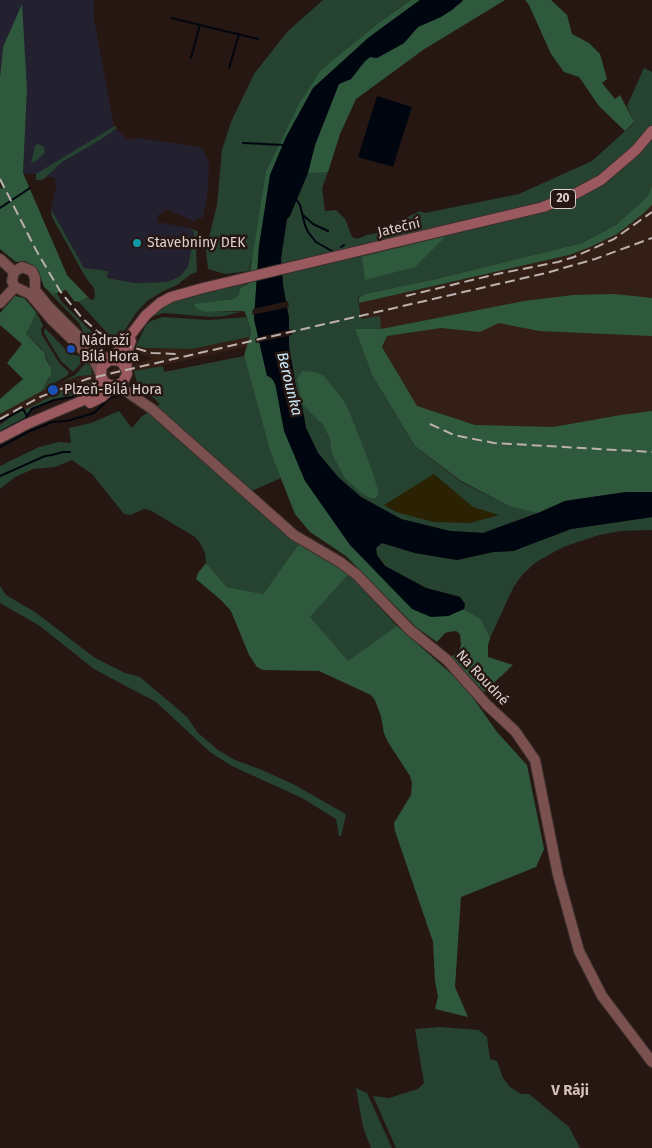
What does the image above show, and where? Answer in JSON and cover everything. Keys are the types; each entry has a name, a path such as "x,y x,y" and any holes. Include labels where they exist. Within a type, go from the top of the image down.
{"main road":[{"name":"Jateční","path":"112,359 151,310 166,300 184,293 228,282 524,213 556,202 588,187 612,171 636,150 652,131"},
{"name":"Jateční","path":"127,371 126,354 139,324"},
{"name":"Na Roudné","path":"112,359 121,361 127,371"},
{"name":"20","path":"101,375 103,364 112,359"},
{"path":"68,408 85,405 97,400 124,380 127,371"},
{"name":"Na Roudné","path":"101,375 106,383 115,386"},
{"path":"0,438 97,393 101,387 101,375"}],"street":[{"path":"0,259 14,272 12,281 19,289"},
{"name":"Na Roudné","path":"14,272 22,267 30,269 34,275 35,290 40,298 99,356 112,359"},
{"path":"0,303 19,289 29,289 34,283"},
{"name":"Na Roudné","path":"19,289 30,294 43,310 95,362 101,375"},
{"name":"Na Roudné","path":"127,371 132,387 152,409 294,535 340,562 357,575 410,630 447,660 487,705 515,731 535,760 558,875 579,951 602,996 652,1062"},
{"name":"Na Roudné","path":"115,386 152,409"}],"shaded area":[{"path":"0,0 94,0 94,19 114,127 128,140 139,138 198,147 204,151 209,163 208,190 203,217 193,221 167,209 158,215 157,222 190,228 194,232 188,267 179,277 167,282 135,283 107,278 107,271 84,268 51,209 56,187 55,178 23,173 27,89 3,47 0,78"},
{"path":"652,205 652,466 420,432 416,406 382,347 387,336 381,329 379,317 361,319 359,303 569,255 617,234"},
{"path":"249,337 249,346 93,381 62,391 12,416 0,425 0,414 42,391 79,376 92,375 153,359 134,352 136,346 192,349"}],"green space":[{"path":"323,0 411,0 380,22 251,261 249,271 225,274 208,269 206,250 217,205 222,150 231,122 254,74 287,32"},
{"path":"411,0 420,0 368,38 313,88 286,137 270,175 259,246 254,319 267,375 273,380 350,545 448,616 464,609 481,619 490,638 488,657 513,665 484,692 451,657 459,651 461,645 460,634 456,631 445,633 437,642 416,627 346,556 310,532 295,514 270,451 244,356 251,332 247,317 244,311 205,312 196,308 194,304 233,299 238,296 240,288 248,284 266,172 300,102 321,70 380,22"},
{"path":"463,0 505,0 423,50 356,99 340,134 328,172 308,173 315,145 339,84 351,79 370,57 377,58 404,43 418,27 461,3"},
{"path":"525,0 551,0 567,15 572,34 589,43 600,54 607,79 602,83 615,99 620,95 634,122 625,131 599,106 579,77 564,72 551,54"},
{"path":"22,4 27,89 23,173 67,275 88,297 79,302 74,301 66,290 53,294 44,287 39,272 35,267 25,261 16,262 0,249 0,188 3,189 0,182 0,78 3,47"},
{"path":"644,68 652,72 652,186 647,197 616,225 582,243 358,297 361,319 380,316 381,329 355,329 372,375 415,446 461,482 509,506 543,511 483,533 450,531 401,519 361,497 338,477 318,453 306,428 296,388 289,346 289,318 283,285 281,259 283,235 287,219 290,216 315,145 315,172 328,172 322,188 325,211 336,210 345,219 352,237 357,239 387,231 395,223 420,211 425,213 519,194 592,161 634,123 627,106","holes":["351,421 331,443 320,422"]},
{"path":"115,126 117,128 62,162 45,178 36,180 36,174"},
{"path":"39,144 44,147 45,153 31,163 35,145"},
{"path":"652,186 652,205 644,213 617,234 590,247 569,255 359,303 359,297 365,294 436,279 582,243 616,225 647,197"},
{"path":"51,209 84,268 108,271 107,278 135,283 167,282 179,277 188,267 194,232 190,228 197,231 199,237 196,253 197,272 147,301 136,313 119,339 108,334 79,302 88,297 91,300 94,299 94,288 86,278 52,217"},
{"path":"446,236 415,267 365,280 362,257"},
{"path":"248,283 240,288 238,296 233,299 205,303 205,312 240,312 212,317 163,313 149,318 162,307 172,302"},
{"path":"44,287 53,294 57,293 61,301 97,337 101,337 114,344 113,346 99,348 85,336 79,323"},
{"path":"615,294 652,298 652,336 539,331 499,323 480,332 441,328 387,336 382,347 417,406 475,425 553,427 652,411 652,492 626,492 565,501 538,513 509,506 461,481 415,446 372,375 355,329 381,329 524,301 573,295"},
{"path":"15,296 24,298 36,312 26,334 44,352 51,368 51,374 42,391 0,414 0,399 23,379 7,363 22,344 0,325 0,313"},
{"path":"36,312 43,325 42,335 60,364 69,372 68,375 53,384 54,386 42,391 49,379 50,365 42,349 26,334"},
{"path":"163,317 208,320 247,317 251,332 249,337 192,349 136,346 146,325"},
{"path":"45,328 70,354 79,356 84,360 73,372 61,361 44,333"},
{"path":"244,356 270,451 281,478 247,493 300,542 263,594 227,587 206,563 205,553 195,537 150,510 144,509 130,515 124,514 92,474 72,460 55,467 33,469 15,477 0,489 0,466 39,447 59,442 71,443 69,428 91,423 119,411 132,428 141,417 160,404 149,394 142,382 138,385 134,371 163,366 164,372"},
{"path":"86,363 91,367 92,375 79,376 60,383 75,375"},
{"path":"302,371 323,375 342,398 349,411 373,473 379,494 376,498 370,498 360,492 345,478 332,454 330,440 323,425 303,405 297,379"},
{"path":"93,381 91,386 85,391 31,408 26,418 0,432 0,425 12,416 62,391"},
{"path":"652,517 652,530 620,531 599,535 563,547 536,562 522,575 513,588 490,638 481,619 464,609 465,604 460,597 426,588 385,566 377,555 376,548 382,543 415,553 457,560 493,552 513,551 571,529"},
{"path":"300,542 349,574 310,617 348,661 397,626 464,685 497,732 527,765 544,849 536,867 461,897 455,987 468,1017 435,1009 438,997 435,981 433,942 395,831 394,823 411,795 412,783 410,776 388,742 375,700 371,695 319,671 263,670 257,667 249,655 231,611 196,579 206,563 227,587 263,594"},
{"path":"349,574 397,626 395,648 544,849 536,867 451,824 388,742 375,700 371,695 343,681 310,617"},
{"path":"0,586 6,595 35,612 95,658 125,673 140,677 187,717 198,733 218,750 235,760 295,785 342,812 346,815 341,836 339,836 336,819 302,798 232,766 210,752 156,702 94,669 40,626 0,603"},
{"path":"440,1027 479,1030 487,1037 490,1059 497,1061 503,1078 510,1087 521,1094 529,1094 569,1127 580,1148 396,1148 373,1096 389,1098 418,1089 424,1083 415,1029"},
{"path":"356,1088 367,1093 392,1148 371,1148 363,1127"}],"sand":[{"path":"434,474 473,507 499,515 470,523 433,522 396,512 384,505"}],"water":[{"name":"Berounka","path":"420,0 463,0 441,17 418,27 404,43 377,58 370,57 351,79 339,84 315,145 308,173 287,219 281,259 283,285 289,318 289,346 296,388 306,428 318,453 338,477 361,497 401,519 450,531 483,533 565,501 626,492 652,492 652,517 571,529 513,551 493,552 457,560 415,553 382,543 376,548 377,555 385,566 426,588 460,597 465,604 464,609 448,616 431,617 412,609 350,545 305,481 284,431 275,383 271,377 267,376 254,319 259,246 270,175 286,137 313,88 368,38"},
{"path":"377,96 412,107 393,167 358,157"}],"pier":[{"path":"288,301 289,307 252,315 253,309"},
{"path":"292,329 292,335 256,343 255,338"}],"waterway":[{"path":"171,18 258,39"},
{"path":"191,58 200,25"},
{"path":"229,68 239,34"},
{"path":"243,143 285,145"},
{"path":"0,208 30,188"},
{"path":"296,199 300,205 308,232 316,242 332,251"},
{"path":"303,215 313,224 328,231"},
{"path":"2,431 25,419 32,409 54,400 86,392 92,384"},
{"path":"0,447 52,422 67,421 94,413 110,398 121,395 126,398 128,397"},
{"path":"0,422 23,409 27,416"},
{"path":"0,476 45,456 70,452"}],"railway":[{"path":"0,179 36,250 60,291 82,318 98,332 125,345 152,353 176,354"},
{"path":"406,296 574,257 614,239 652,212"},
{"path":"0,419 40,397 87,379 546,273 595,259 652,238"},
{"path":"430,424 454,435 494,443 652,452"}],"place":[{"name":"Stavebniny DEK","path":"137,243"},
{"name":"Nádraží Bílá Hora","path":"71,349"},
{"name":"Plzeň-Bílá Hora","path":"53,390"}],"district":[{"name":"V Ráji","path":"570,1091"}]}
